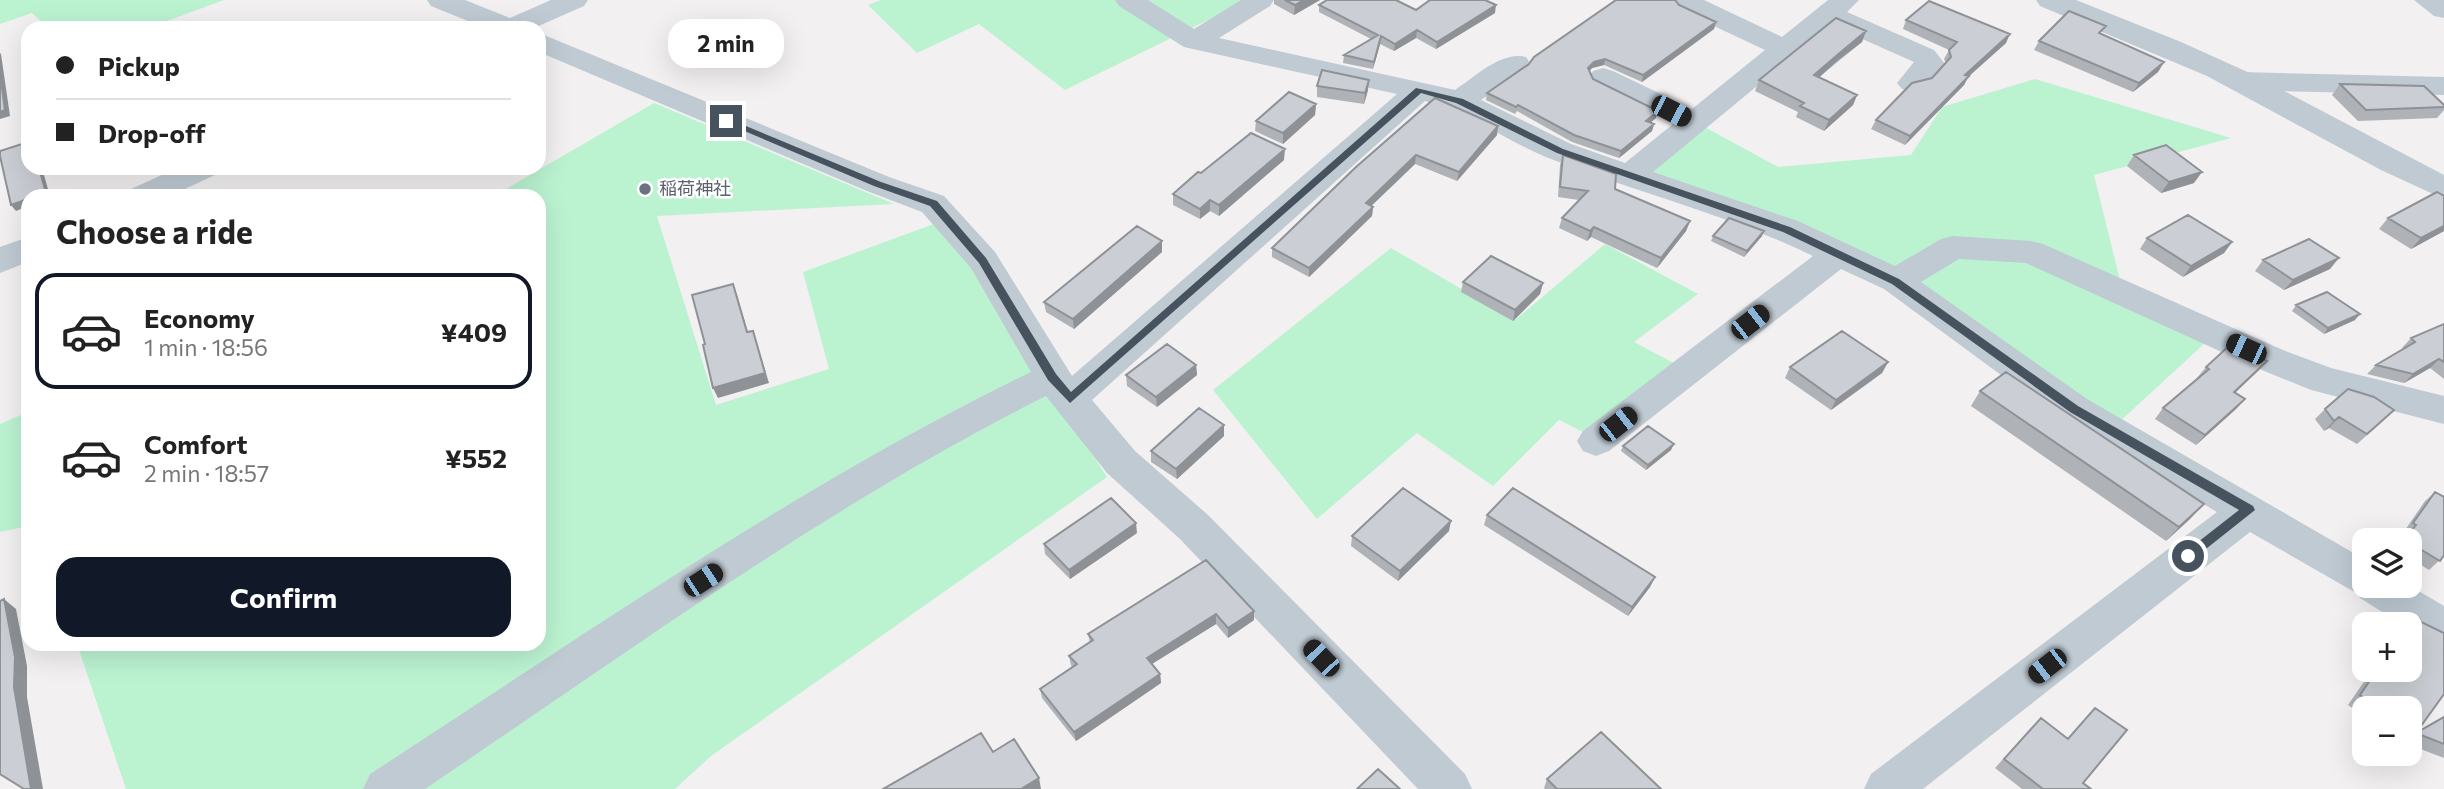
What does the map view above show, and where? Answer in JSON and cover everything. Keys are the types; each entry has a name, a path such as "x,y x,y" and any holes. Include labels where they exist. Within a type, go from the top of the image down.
{"street":[{"path":"441,0 494,21"},
{"path":"527,21 574,0"},
{"path":"1129,0 1194,41 1459,101 1560,151 1786,229 1896,281 2074,409 2352,572"},
{"path":"1194,41 1260,0"},
{"path":"2050,0 2160,42 2444,188"},
{"path":"2428,0 2444,10"},
{"path":"1688,3 1783,48"},
{"path":"1630,175 1836,7 1924,56 1931,64 1912,83"},
{"path":"546,45 878,184 933,204 983,260 1061,388 1121,462 1194,527 1449,789"},
{"path":"1459,101 1516,63"},
{"path":"1603,77 1693,122"},
{"path":"2240,81 2444,86"},
{"path":"386,789 793,520 955,425 1061,388 1419,90"},
{"path":"158,189 188,175"},
{"path":"1896,281 1953,247 2031,252 2270,359 2324,380 2444,410"},
{"path":"0,261 21,251"},
{"path":"1595,441 1838,254"},
{"path":"1887,789 2249,510"},
{"path":"2395,598 2444,628"}],"green space":[{"path":"0,0 224,0 167,21 41,21 32,13 0,24"},
{"path":"881,0 1247,1 1065,90 979,24 917,53 868,5"},
{"path":"2035,79 2231,138 2094,175 2121,284 2205,343 2116,425 1916,286 1647,172 1701,125 1778,167 1911,155 1942,107"},
{"path":"654,103 894,204 657,216 716,405 829,369 803,272 942,221 1107,477 711,756 675,789 126,789 79,651 546,651 546,189 506,189 530,175 546,175 546,166"},
{"path":"1605,244 1698,294 1634,342 1683,368 1597,439 1559,420 1493,486 1417,433 1317,519 1213,390 1391,248 1515,320"},
{"path":"21,415 21,528 0,532 0,424"}],"building":[{"path":"1285,0 1304,0 1295,5"},
{"path":"1327,0 1396,0 1416,10 1430,0 1485,0 1496,5 1437,42 1417,30 1395,44 1381,36 1374,62 1344,55 1378,35 1319,5"},
{"path":"1616,0 1675,0 1679,5 1716,22 1643,75 1605,59 1594,62 1588,68 1593,79 1658,111 1646,121 1654,124 1621,151 1574,135 1518,105 1516,107 1487,93 1529,64 1534,57"},
{"path":"1929,1 2010,34 1965,75 1969,76 1910,136 1876,120 1912,83 1932,78 1951,57 1949,50 1957,42 1906,20"},
{"path":"2069,11 2106,26 2099,33 2164,62 2139,83 2039,41"},
{"path":"1836,18 1866,31 1814,75 1857,95 1829,120 1800,106 1804,103 1759,80"},
{"path":"1322,70 1369,80 1365,93 1317,86"},
{"path":"0,73 5,110 0,112"},
{"path":"2340,84 2424,86 2444,107 2366,110"},
{"path":"1289,92 1316,104 1283,133 1256,121"},
{"path":"1435,98 1498,126 1459,172 1416,155 1366,203 1373,207 1309,268 1272,248 1356,167"},
{"path":"1251,133 1285,149 1219,205 1210,200 1200,209 1173,194 1198,172 1201,173"},
{"path":"21,144 21,175 41,175 45,189 21,189 21,201 11,205 0,151"},
{"path":"2166,145 2202,172 2169,182 2134,155"},
{"path":"1563,155 1616,174 1615,189 1690,221 1661,258 1594,227 1590,231 1562,218 1588,191 1560,187"},
{"path":"2437,192 2444,196 2444,226 2421,238 2388,218"},
{"path":"2188,215 2232,242 2191,266 2147,238"},
{"path":"1729,218 1764,231 1747,251 1713,236"},
{"path":"1137,226 1162,241 1073,319 1044,302"},
{"path":"2309,239 2339,258 2293,280 2263,260"},
{"path":"1491,256 1543,283 1515,310 1463,282"},
{"path":"733,284 747,332 753,331 765,373 713,388 692,295"},
{"path":"2327,292 2360,314 2328,328 2296,305"},
{"path":"2444,324 2444,362 2439,359 2413,374 2376,365 2415,342 2411,338"},
{"path":"1842,331 1888,362 1836,400 1790,367"},
{"path":"1167,344 1196,365 1156,397 1126,375"},
{"path":"2231,344 2267,361 2234,392 2245,399 2205,435 2163,408 2209,369 2206,367"},
{"path":"2006,372 2204,504 2179,527 1980,391"},
{"path":"2348,389 2374,397 2394,410 2367,434 2339,417 2334,421 2325,409"},
{"path":"1199,408 1224,425 1176,469 1151,451"},
{"path":"1648,426 1674,444 1648,465 1623,446"},
{"path":"1403,488 1451,521 1400,571 1352,536"},
{"path":"1513,488 1655,577 1632,607 1487,515"},
{"path":"2435,492 2444,497 2444,555 2440,561 2422,550 2422,528 2414,528 2416,525 2413,523"},
{"path":"1111,498 1136,523 1069,570 1044,544"},
{"path":"1206,560 1254,611 1228,628 1216,614 1147,658 1160,674 1074,732 1040,689 1077,664 1069,656 1093,640 1088,634"},
{"path":"4,599 15,657 14,687 31,789 24,789 0,774 0,601"},
{"path":"2422,622 2444,633 2444,694 2422,725 2422,696 2360,695 2369,682 2422,682"},
{"path":"2095,708 2127,730 2083,783 2091,789 2043,789 2004,759 2041,718 2068,739"},
{"path":"2444,717 2444,744 2422,735 2422,730"},
{"path":"1601,732 1661,789 1557,789 1547,779"},
{"path":"981,733 993,752 1014,739 1039,778 1021,789 883,789"},
{"path":"1378,769 1400,789 1357,789"}],"place":[{"name":"稲荷神社","path":"645,189"}],"route":[{"path":"726,121 933,204 983,260 1052,377 1070,399 1419,90 1459,101 1560,151 1786,229 1896,281 2074,409 2249,510 2188,556"}]}
